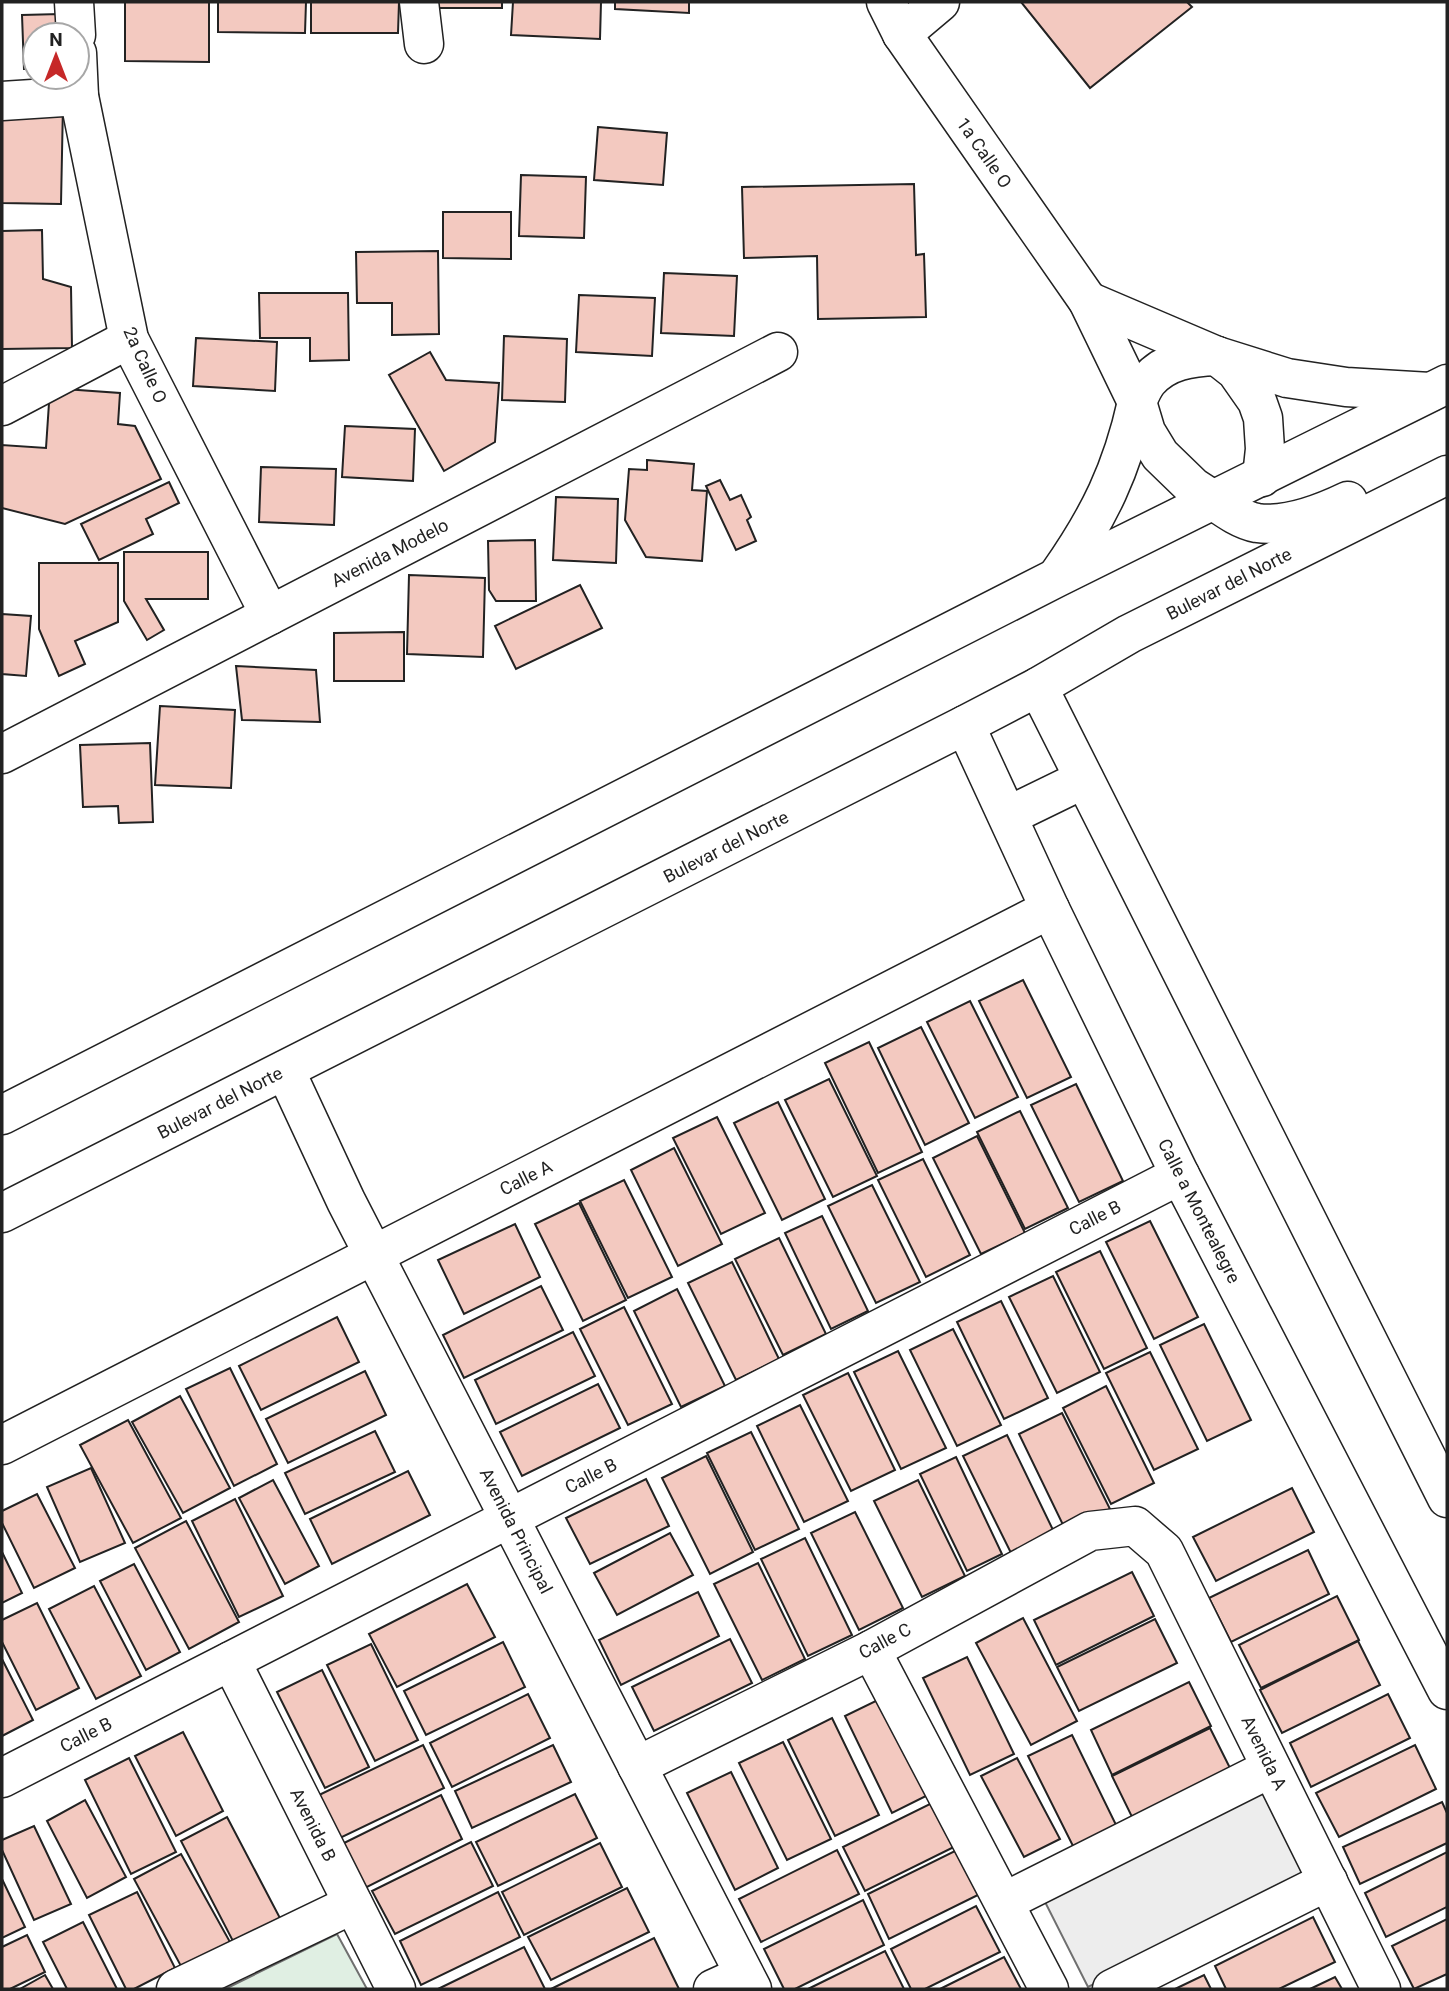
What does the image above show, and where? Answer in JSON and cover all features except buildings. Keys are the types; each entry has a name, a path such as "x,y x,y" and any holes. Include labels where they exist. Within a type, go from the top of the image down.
{"main road":[{"path":"74,2 75,21"},
{"path":"419,2 424,44"},
{"path":"894,18 940,2"},
{"name":"1a Calle O","path":"894,18 1088,301 1137,402 1146,432 1160,455 1193,487 1232,513 1257,523"},
{"name":"2a Calle O","path":"79,91 129,340 270,615"},
{"path":"2,101 79,96"},
{"path":"1088,301 1217,356 1287,378 1346,387 1440,388"},
{"path":"2,406 129,340"},
{"name":"Avenida Modelo","path":"2,754 778,352"},
{"path":"1056,578 1085,537 1106,498 1129,438 1137,402 1147,382 1167,366 1190,358 1217,356 1236,371 1257,401 1263,418 1265,449 1262,500 1257,523 1240,548 1219,566 1132,618 1129,634"},
{"path":"2,1115 1056,578 1440,388"},
{"path":"1257,523 1290,522 1324,512 1400,478 1423,472 1433,470 1447,475"},
{"name":"Bulevar del Norte","path":"2,1213 965,725 1038,687 1129,634 1447,475"},
{"path":"1038,687 1447,1498"},
{"name":"Calle a Montealegre","path":"965,725 1050,909 1180,1175 1447,1690"},
{"path":"1008,816 1084,779"},
{"name":"Calle A","path":"2,1445 1050,909"},
{"name":"Avenida Principal","path":"285,1070 346,1201 637,1766 736,1984"},
{"name":"Calle B","path":"2,1778 1180,1175"},
{"name":"Calle C","path":"637,1766 871,1650 1090,1531 1135,1526"},
{"name":"Avenida A","path":"1135,1526 1164,1551 1381,1989"},
{"path":"871,1650 1049,1989"},
{"name":"Avenida B","path":"231,1661 396,1989"},
{"path":"1004,1902 1271,1768"},
{"path":"1112,1989 1328,1881"},
{"path":"186,1987 353,1904"}],"green space":[{"path":"337,1934 367,1989 225,1989"}],"shaded area":[{"path":"1267,1783 1314,1877 1088,1987 1043,1898"}]}
